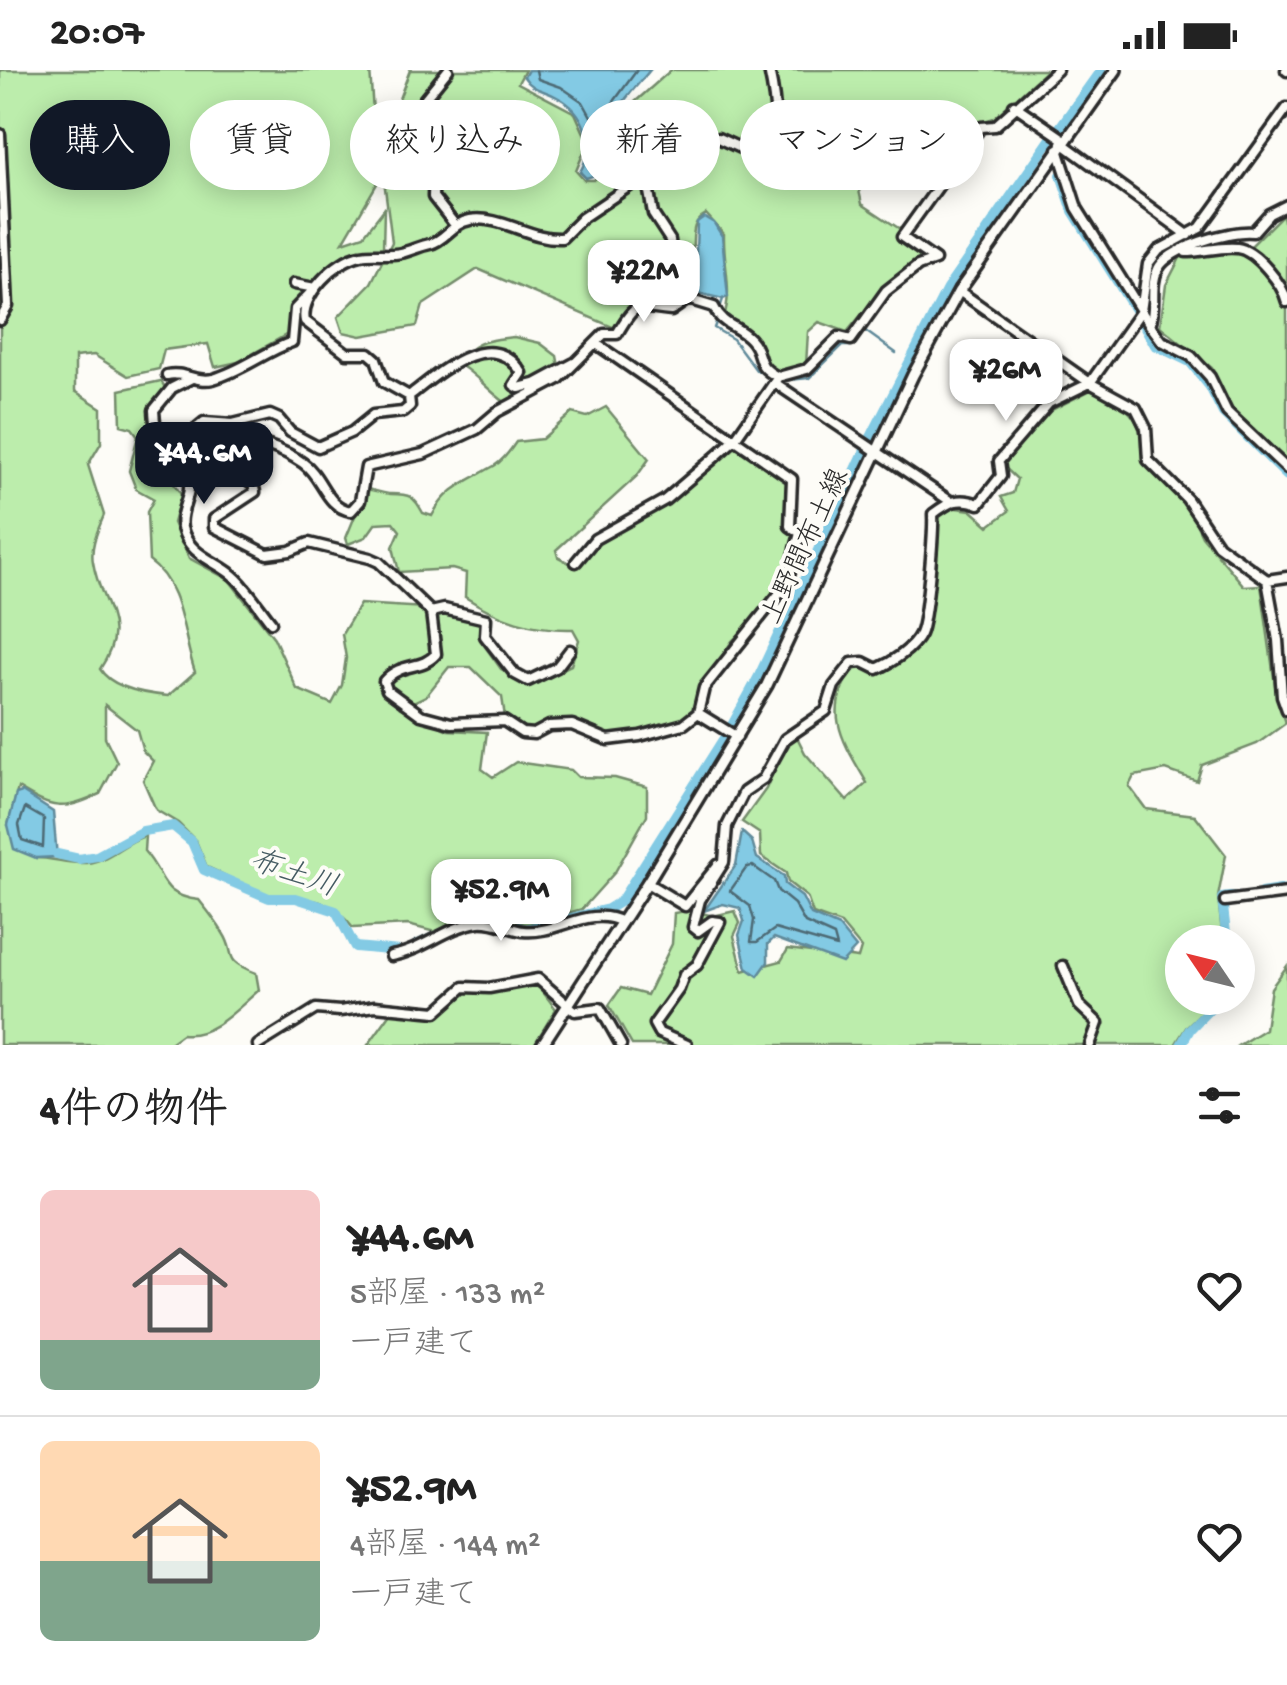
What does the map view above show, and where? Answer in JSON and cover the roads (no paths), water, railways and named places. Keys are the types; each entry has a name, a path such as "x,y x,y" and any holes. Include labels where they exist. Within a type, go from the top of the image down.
{"main road":[{"name":"上野間布土線","path":"542,1045 647,883 767,685 878,449 959,291 1116,70"}],"street":[{"path":"448,70 423,100 423,117 434,164 433,197 455,225"},
{"path":"720,139 764,158 771,153 775,127 770,70"},
{"path":"576,562 595,539 665,500 735,439 776,380 807,369 839,337 851,340 886,291 918,266 935,260 902,236 981,127 995,126 1057,70"},
{"path":"1014,105 1188,235"},
{"path":"687,1045 659,1033 654,1024 680,989 684,975 697,965 720,922 712,921 698,931 693,926 700,900 724,862 726,826 744,792 762,779 784,739 826,711 834,686 852,663 863,662 876,669 888,664 920,634 934,536 932,514 950,501 965,498 979,504 1001,476 998,462 1048,404 1090,383 1141,310 1148,264 1159,250 1200,228 1287,108"},
{"path":"0,134 8,297 0,320"},
{"path":"1062,144 1076,208 1150,325 1162,341 1191,356 1210,377 1227,412 1287,468"},
{"path":"166,375 178,372 210,380 244,368 292,342 295,309 314,288 357,255 401,253 438,241 455,225 488,220 562,238 582,218 623,190"},
{"path":"649,190 654,214 670,240 677,305"},
{"path":"1150,325 1159,266 1215,234 1253,232 1269,214 1287,206"},
{"path":"1182,251 1237,248 1248,252 1284,291 1287,302"},
{"path":"294,284 314,288"},
{"path":"314,288 302,312 304,321 347,353 369,352 376,359 384,382 409,396"},
{"path":"959,291 1090,383 1136,408 1146,428 1148,460 1187,499 1218,545 1267,580 1287,577"},
{"path":"198,427 290,455 318,475 331,500 351,512 360,500 366,468 423,454 477,430 498,412 544,390 604,334 617,334 630,311 642,305 671,311 688,299 714,307 720,321 748,337 763,370 860,442 878,449 950,501"},
{"path":"409,396 410,406 403,412 373,414 352,432 318,447 270,416 233,424 204,422 198,427 197,439 222,468 253,483 255,492 219,513 214,527 267,554 309,543 370,558 431,612 436,654 428,663 395,669 384,680 387,690 421,715 451,722 504,721 522,733 534,734 549,726 572,725 608,740 660,732 684,724 698,713 704,688 786,584 800,533 790,526 792,479 595,343"},
{"path":"409,396 462,358 480,354 496,352 514,360 522,373 514,385 518,388 535,384 577,362"},
{"path":"192,378 172,388 154,410 160,446 186,471 191,486 181,516 183,530 191,548 237,579 272,622"},
{"path":"1267,580 1287,710"},
{"path":"431,612 444,608 486,619 485,636 515,674 528,680 557,667 570,650"},
{"path":"698,713 737,737"},
{"path":"647,883 685,906 724,852"},
{"path":"1225,901 1287,892"},
{"path":"391,956 412,952 436,937 478,922 526,932 580,919 612,916 622,922"},
{"path":"1063,966 1080,1005 1098,1023 1090,1045"},
{"path":"258,1045 316,1009 340,1012 375,1006 436,1012 464,987 489,988 538,979 575,1011 600,1008 621,1045"}],"water":[{"path":"528,70 650,70 625,100 580,100 580,118 567,103 531,85 524,77"},
{"path":"704,217 714,223 722,236 728,297 723,299 681,289 696,254 697,222"},
{"path":"22,792 53,812 57,857 36,858 14,849 8,825 16,794"},
{"path":"742,832 752,841 757,858 784,876 785,884 802,897 811,915 839,927 856,948 842,963 774,938 768,944 768,962 758,976 747,968 739,935 744,921 740,908 723,904 704,911 736,865"}],"waterway":[{"name":"布土川","path":"1058,130 1101,70"},
{"path":"1276,130 1287,115"},
{"name":"布土川","path":"869,441 947,289 1052,137"},
{"path":"1061,175 1073,211 1137,313"},
{"path":"719,311 723,299"},
{"path":"717,320 714,328 733,339 756,370 773,379"},
{"path":"1141,320 1155,345 1190,362 1210,387 1223,413 1287,476"},
{"path":"864,330 896,353"},
{"path":"789,380 809,378 842,346 852,346 861,335"},
{"name":"布土川","path":"730,729 865,450"},
{"name":"布土川","path":"519,927 525,929 608,909 621,901 726,735"},
{"name":"布土川","path":"57,854 79,859 97,856 143,831 173,826 192,842 204,870 269,898 296,898 336,911 355,947 400,951"},
{"path":"1261,893 1287,889"},
{"path":"1225,925 1222,898 1236,896"},
{"name":"布土川","path":"416,945 450,929"},
{"path":"1181,1045 1204,1015"}]}
